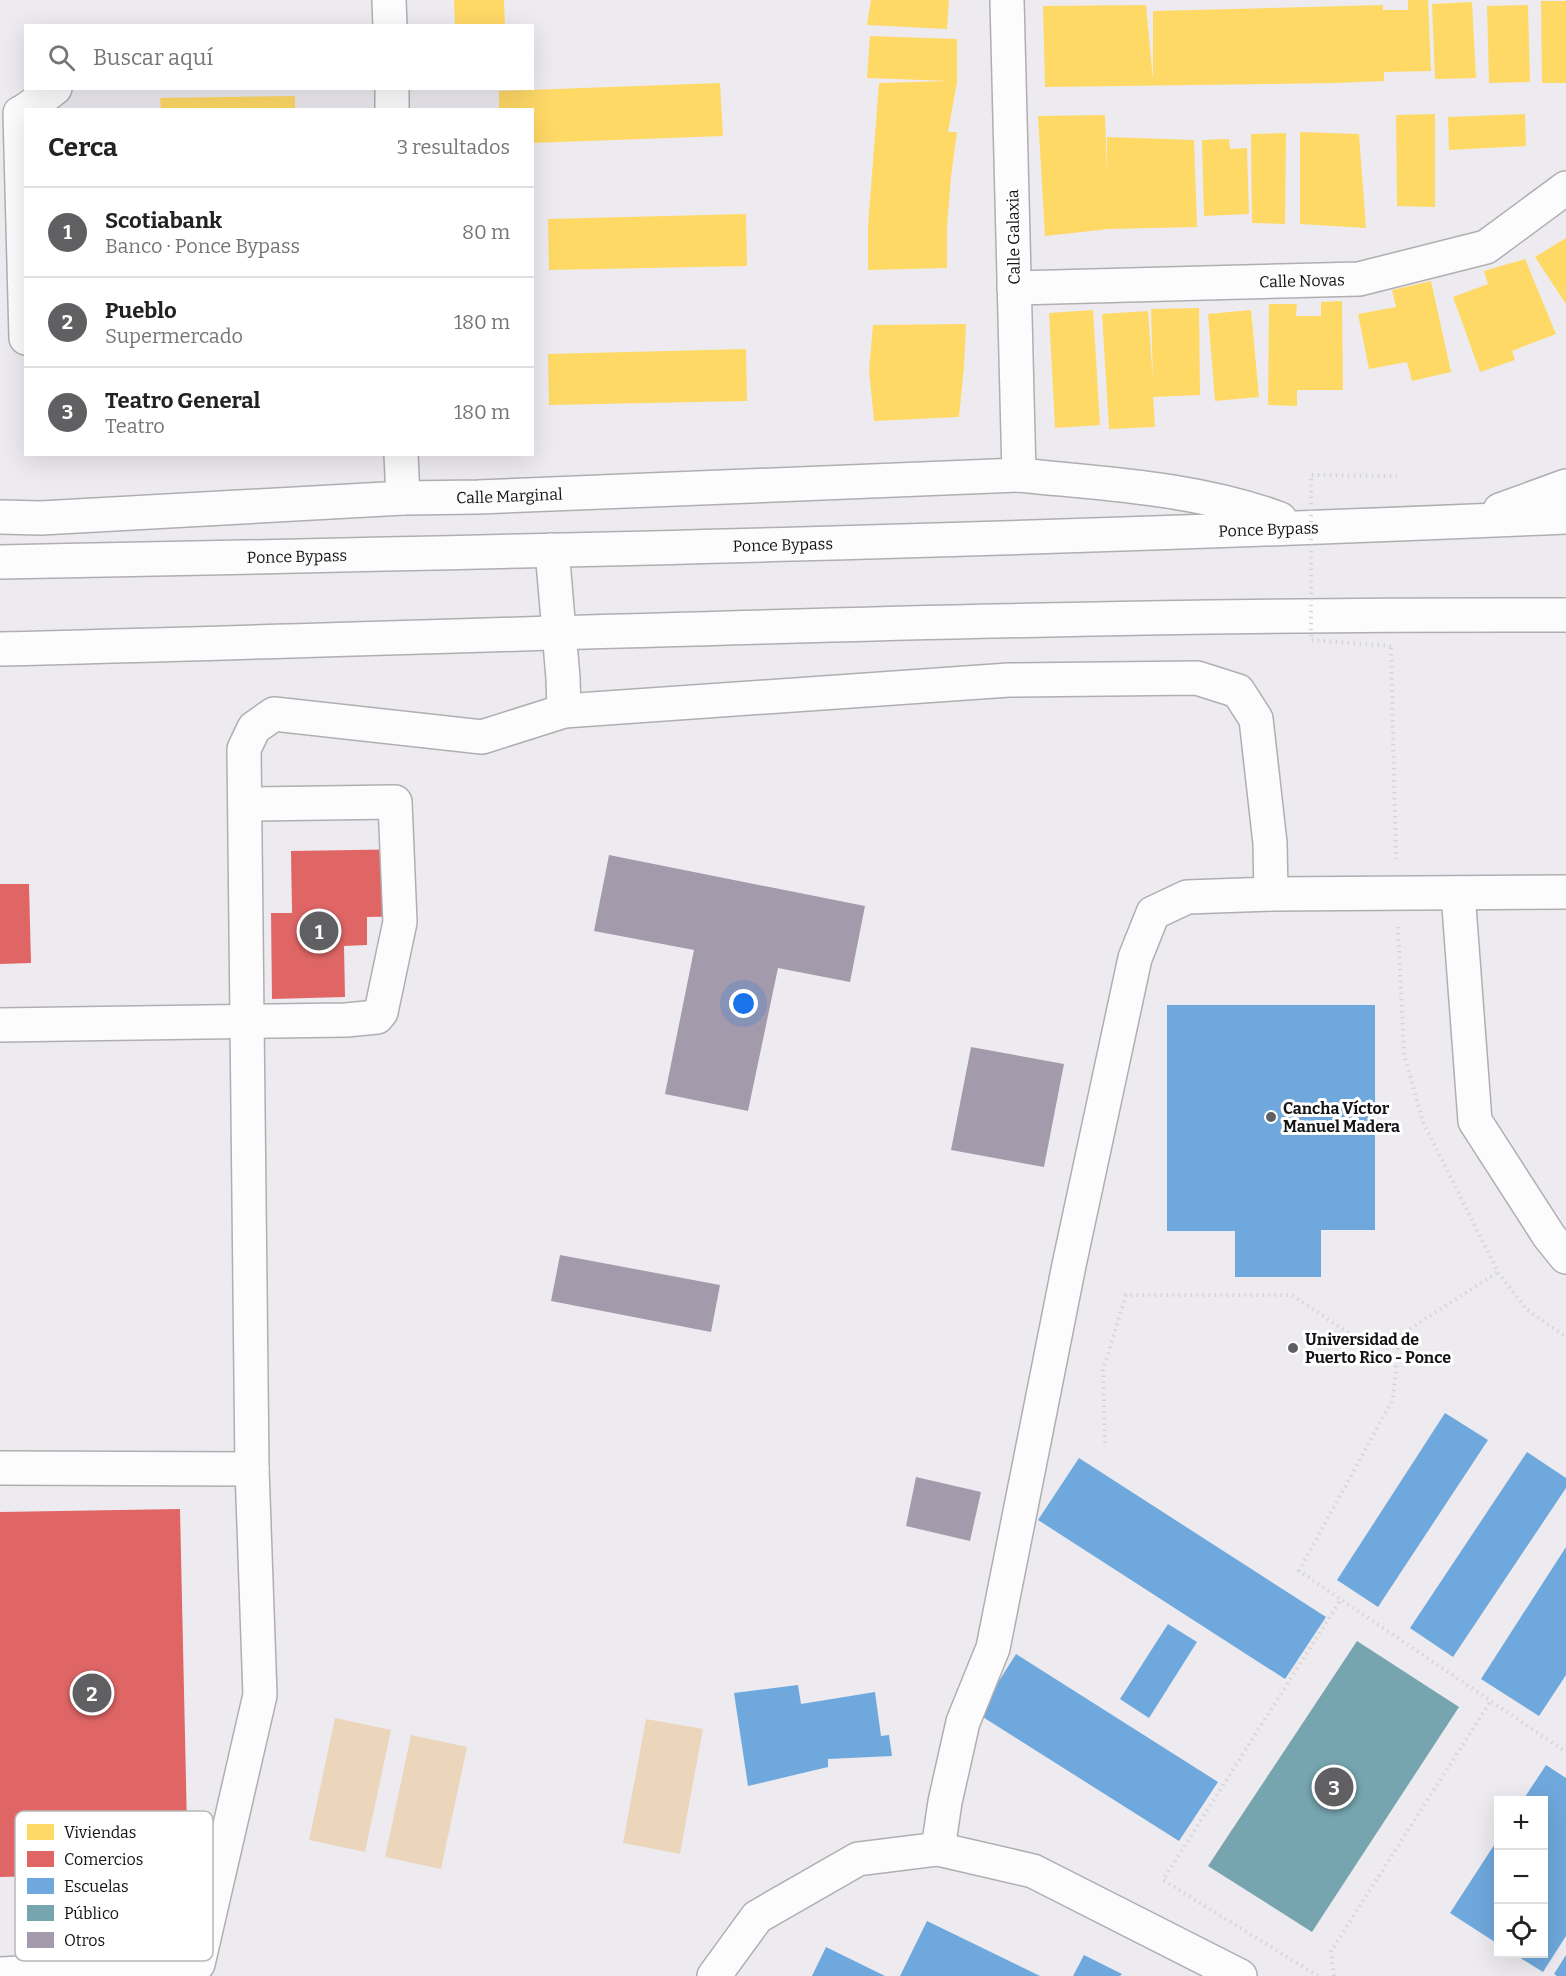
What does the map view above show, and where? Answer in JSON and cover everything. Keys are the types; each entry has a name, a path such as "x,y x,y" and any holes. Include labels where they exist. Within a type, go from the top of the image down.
{"main road":[{"path":"389,0 390,24"},
{"name":"Calle Galaxia","path":"1007,0 1019,475"},
{"path":"29,108 52,90"},
{"path":"392,90 392,108"},
{"path":"24,111 20,113 24,263"},
{"name":"Calle Novas","path":"1014,288 1359,279 1486,247 1566,188"},
{"path":"402,456 403,498"},
{"name":"Calle Marginal","path":"0,517 41,518 403,498 1019,475 1176,492 1257,510 1301,528"},
{"path":"1467,522 1566,486"},
{"name":"Ponce Bypass","path":"0,562 770,545 1566,517"},
{"path":"552,550 564,711"},
{"path":"1456,615 1566,635"},
{"path":"0,649 774,626 1566,615"},
{"path":"213,1899 260,1695 252,1469 244,749 254,728 274,714 482,737 564,711 1009,680 1197,678 1238,692 1256,719 1270,843 1271,894"},
{"path":"0,1025 371,1019 377,1017 381,1012 400,922 395,802 245,804"},
{"path":"938,1849 945,1802 963,1722 993,1648 1066,1277 1134,958 1152,913 1187,897 1271,894 1566,892"},
{"path":"1458,893 1475,1121 1549,1236 1566,1257"},
{"path":"0,1468 252,1469"},
{"path":"714,1976 757,1917 858,1859 938,1849 1033,1871 1240,1976"},
{"path":"0,1974 198,1964 199,1961"}],"path":[{"path":"1391,646 1311,640 1311,475 1397,476"},
{"path":"1105,1443 1103,1370 1126,1295 1292,1295 1353,1336 1399,1336 1498,1272"},
{"path":"1399,1336 1393,1399 1299,1571 1566,1752"},
{"path":"1318,1976 1163,1880 1341,1599"},
{"path":"1334,1976 1331,1951 1490,1702"}],"shaded area":[{"path":"335,1718 391,1730 365,1852 309,1840"},
{"path":"646,1719 703,1729 680,1854 623,1843"},
{"path":"411,1735 467,1747 441,1869 385,1857"}],"building: Viviendas":[{"path":"454,0 504,0 505,24 455,24"},
{"path":"871,0 949,0 947,29 867,25"},
{"path":"1408,0 1428,0 1431,71 1384,72 1384,81 1336,83 1045,87 1043,6 1146,5 1153,80 1153,11 1383,5 1383,10 1408,10"},
{"path":"1541,1 1566,1 1566,83 1542,83"},
{"path":"1472,2 1476,78 1435,79 1432,4"},
{"path":"1528,5 1530,82 1489,83 1487,6"},
{"path":"870,36 957,39 957,82 948,132 957,132 947,227 947,268 868,270 868,226 879,83 949,81 867,78"},
{"path":"720,83 723,136 534,143 534,108 499,108 499,91"},
{"path":"295,96 295,108 161,108 160,98"},
{"path":"1435,114 1435,207 1397,206 1396,115"},
{"path":"1525,114 1526,146 1449,150 1448,117"},
{"path":"1105,115 1107,175 1107,137 1194,140 1197,227 1109,229 1045,236 1038,116"},
{"path":"1300,132 1359,134 1366,228 1300,224"},
{"path":"1286,133 1285,224 1252,223 1251,134"},
{"path":"1229,139 1230,149 1247,148 1249,214 1204,216 1202,140"},
{"path":"746,214 747,266 549,270 548,219"},
{"path":"1566,238 1566,304 1535,257"},
{"path":"1525,259 1556,334 1512,351 1515,360 1480,372 1453,297 1488,284 1484,271"},
{"path":"1431,281 1451,372 1412,381 1407,362 1369,369 1358,314 1396,307 1392,290"},
{"path":"1342,301 1343,390 1297,390 1297,406 1268,405 1269,304 1297,304 1296,316 1321,316 1321,302"},
{"path":"1199,308 1200,395 1153,397 1155,427 1109,429 1102,314 1148,311 1153,381 1151,309"},
{"path":"1093,310 1100,425 1055,428 1049,313"},
{"path":"1251,310 1259,397 1215,401 1208,314"},
{"path":"966,324 959,417 874,421 869,370 873,325"},
{"path":"746,349 747,401 549,405 548,354"}],"building: Comercios":[{"path":"414,849 416,916 367,917 367,945 344,946 345,997 272,999 271,913 292,913 291,851"},
{"path":"0,884 29,884 31,963 0,964"},
{"path":"180,1509 187,1811 15,1811 15,1877 0,1877 0,1512"}],"building: Escuelas":[{"name":"Cancha Víctor Manuel Madera","path":"1167,1005 1375,1005 1375,1230 1321,1230 1321,1277 1235,1277 1235,1231 1167,1231"},
{"path":"1445,1413 1488,1440 1378,1607 1337,1580"},
{"path":"1527,1452 1566,1478 1566,1488 1453,1657 1410,1628"},
{"path":"1079,1458 1326,1617 1285,1679 1038,1520"},
{"path":"1566,1547 1566,1675 1539,1716 1481,1679"},
{"path":"1168,1624 1197,1642 1149,1718 1120,1699"},
{"path":"1016,1654 1218,1782 1179,1841 978,1714"},
{"path":"798,1685 801,1704 875,1692 881,1736 889,1735 892,1756 828,1759 828,1767 748,1786 734,1693"},
{"path":"1546,1765 1566,1778 1566,1936 1543,1972 1520,1958 1548,1958 1548,1796 1526,1796"},
{"path":"1494,1845 1494,1941 1450,1913"},
{"path":"927,1921 1040,1976 900,1976"},
{"path":"826,1947 885,1976 812,1976"},
{"path":"1084,1955 1122,1974 1120,1976 1073,1976"},
{"path":"1566,1955 1566,1976 1557,1976 1554,1974"}],"building: Público":[{"path":"1357,1641 1459,1707 1312,1932 1208,1866"}],"building: Otros":[{"path":"609,855 865,906 850,982 778,968 748,1111 665,1094 694,950 594,931"},
{"path":"971,1047 1064,1064 1044,1167 951,1150"},
{"path":"560,1255 720,1285 711,1332 551,1301"},
{"path":"916,1477 981,1492 970,1541 906,1526"}],"place":[{"name":"Scotiabank","path":"319,931"},
{"name":"Cancha Víctor Manuel Madera","path":"1271,1117"},
{"name":"Universidad de Puerto Rico - Ponce","path":"1293,1348"},
{"name":"Pueblo","path":"92,1693"},
{"name":"Teatro General","path":"1334,1787"}]}
